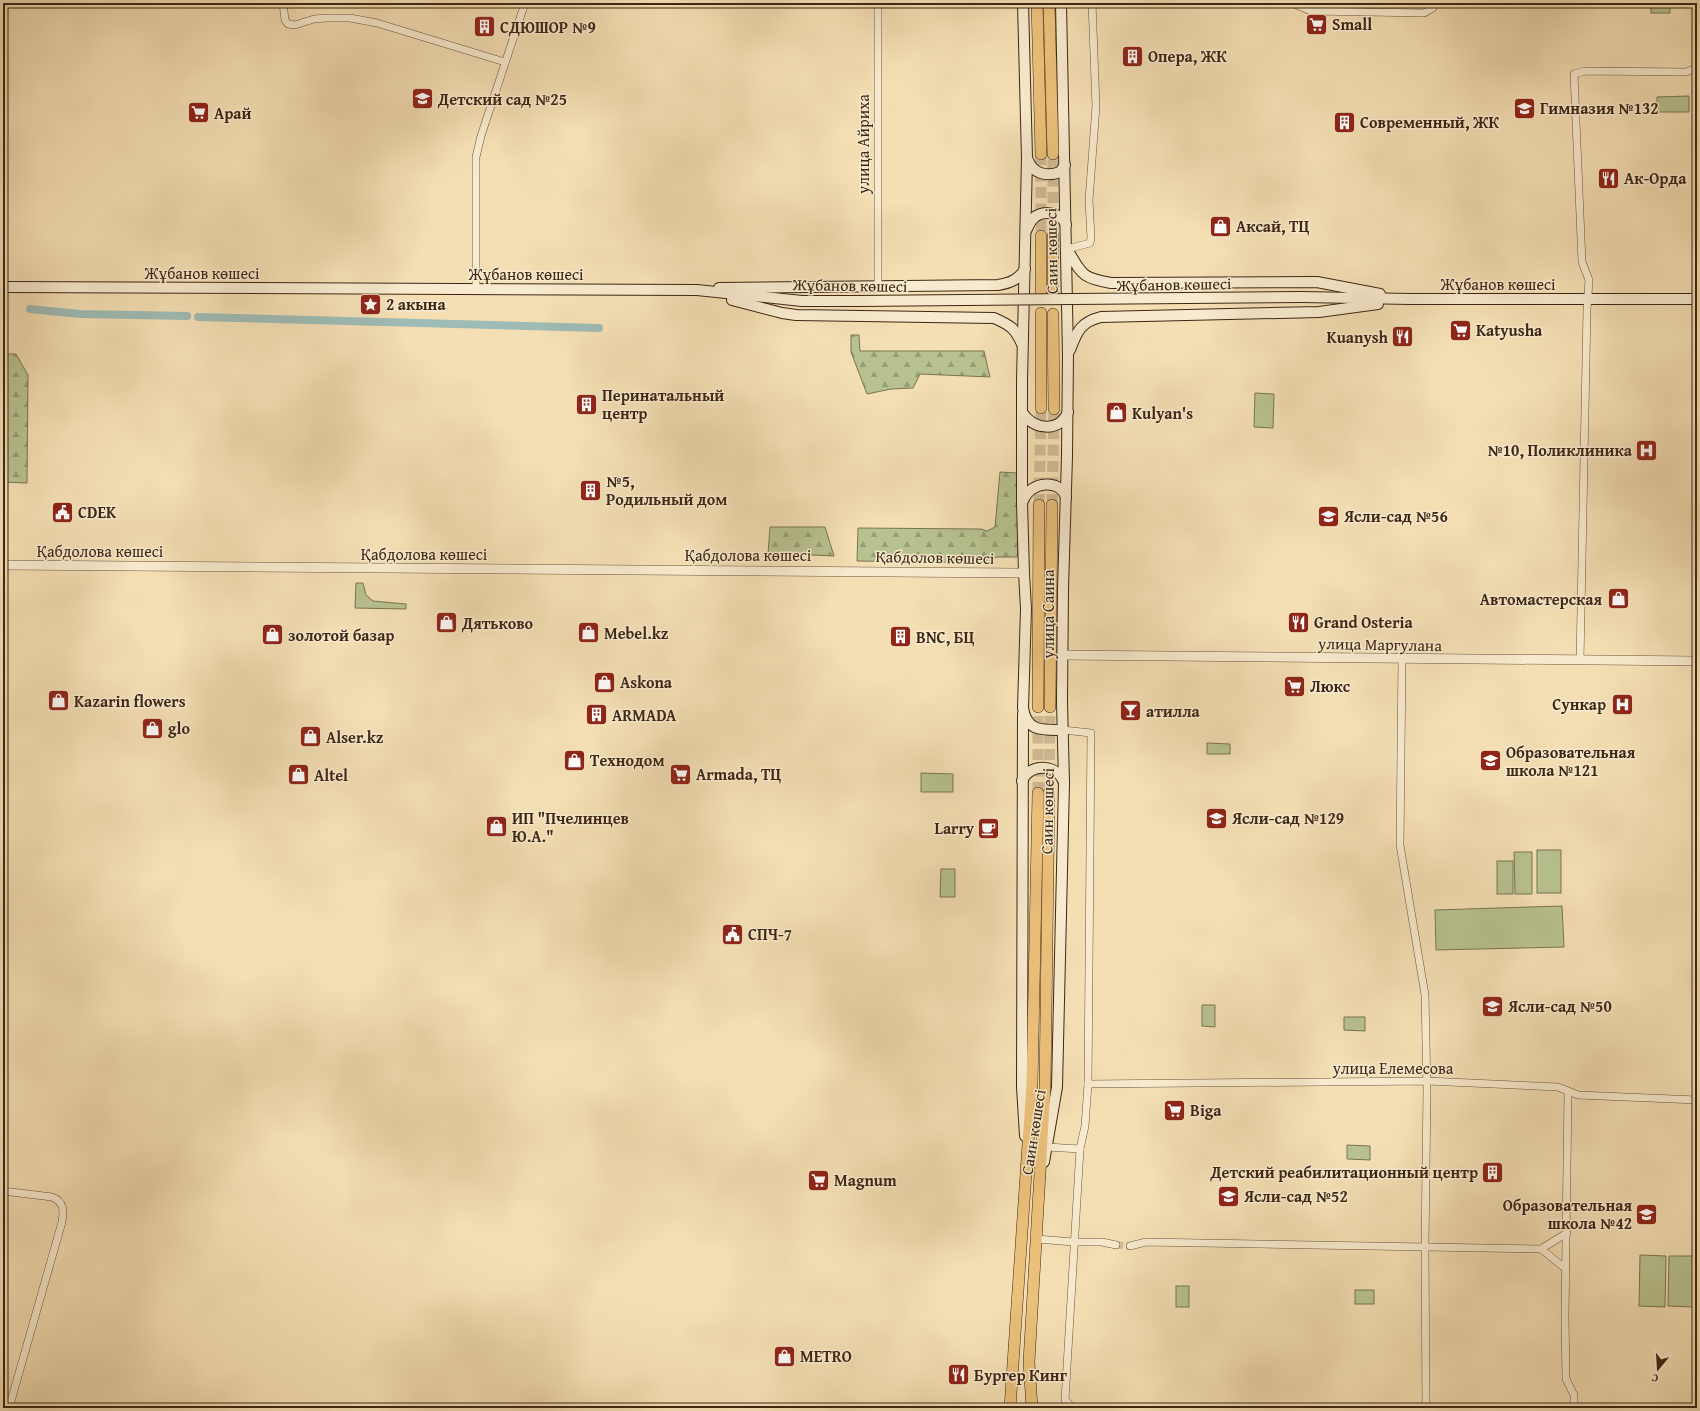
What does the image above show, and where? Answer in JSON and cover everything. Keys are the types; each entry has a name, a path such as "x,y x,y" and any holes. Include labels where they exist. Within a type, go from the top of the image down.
{"main road":[{"name":"Саин көшесі","path":"1023,3 1027,158 1027,229 1022,412 1022,503 1026,609 1022,781 1022,1087 1027,1163"},
{"path":"1037,3 1041,154"},
{"path":"1049,3 1053,154"},
{"name":"Саин көшесі","path":"1061,3 1067,249 1068,412 1066,498"},
{"path":"1027,158 1031,167 1036,172 1044,174 1052,175 1060,172 1065,165"},
{"path":"1027,229 1037,216 1047,213 1060,216 1066,224"},
{"name":"Саин көшесі","path":"1041,236 1041,293"},
{"name":"Саин көшесі","path":"1053,236 1053,294"},
{"path":"1067,249 1079,269 1086,277 1111,283 1316,282 1410,299"},
{"path":"698,290 726,288 998,285 1007,284 1016,280 1025,269"},
{"name":"Жұбанов көшесі","path":"3,287 698,290 802,301 1302,297 1410,299 1697,299"},
{"path":"698,290 782,313 796,315 994,318 1012,327 1016,332 1023,348"},
{"path":"1068,355 1077,332 1084,324 1101,317 1319,312 1410,299"},
{"name":"Саин көшесі","path":"1041,313 1041,408"},
{"name":"Саин көшесі","path":"1053,314 1054,409"},
{"path":"1022,412 1032,423 1045,427 1061,423 1068,412"},
{"path":"1022,503 1028,490 1035,486 1044,485 1060,488 1065,493 1066,498"},
{"name":"улица Саина","path":"1063,730 1063,589 1066,498"},
{"path":"1038,707 1039,505"},
{"path":"1050,707 1052,505"},
{"path":"1023,708 1025,719 1033,726 1041,729 1063,730"},
{"name":"Саин көшесі","path":"1039,1190 1057,1087 1064,783 1063,730"},
{"path":"1022,781 1030,771 1037,768 1044,768 1052,769 1059,774 1064,783"},
{"name":"Саин көшесі","path":"1010,1408 1032,1085 1038,793"},
{"name":"Саин көшесі","path":"1039,1190 1045,1087 1049,793"},
{"path":"1026,1408 1039,1190"},
{"path":"1029,1362 1032,1408"},
{"path":"1007,1408 1012,1383"}],"street":[{"path":"284,3 285,20 288,24 295,25 314,19 350,18 377,23 505,62"},
{"path":"476,288 476,157 481,136 525,3"},
{"name":"улица Айриха","path":"878,3 878,286"},
{"path":"1067,249 1090,243 1091,238 1089,200 1096,106 1092,3"},
{"path":"1292,3 1311,11 1424,13 1433,8 1435,3"},
{"path":"1580,660 1589,280 1582,262 1574,74 1585,71 1686,72 1697,68"},
{"name":"Қабдолова көшесі","path":"3,565 846,571"},
{"name":"Қабдолов көшесі","path":"846,571 1024,573"},
{"name":"улица Маргулана","path":"1063,656 1697,661"},
{"path":"1402,659 1400,845 1425,995 1427,1081 1425,1246 1426,1408"},
{"path":"1063,730 1091,733 1088,1084 1085,1126 1080,1149 1073,1242 1065,1400 1073,1408"},
{"name":"улица Елемесова","path":"1088,1084 1427,1081 1558,1087 1578,1095 1697,1100"},
{"path":"1568,1091 1566,1379 1574,1395 1574,1408"},
{"path":"1047,1147 1080,1149"},
{"path":"3,1191 52,1196 60,1200 64,1210 62,1222 9,1408"},
{"path":"1130,1246 1146,1242 1541,1249 1567,1233"},
{"path":"1037,1239 1073,1242 1102,1242 1116,1245"},
{"path":"1541,1249 1566,1269"}],"green space":[{"path":"1651,3 1670,3 1670,13 1651,13"},
{"path":"1689,96 1689,112 1657,112 1657,97"},
{"path":"851,335 859,335 860,351 984,351 990,377 920,374 913,388 891,389 867,394 851,352"},
{"path":"3,354 16,354 28,375 27,483 3,482"},
{"path":"1255,393 1274,394 1273,428 1254,427"},
{"path":"1000,472 1017,473 1017,557 996,557 988,563 857,561 858,528 981,529 987,531 995,527"},
{"path":"770,527 825,527 834,556 768,553"},
{"path":"356,583 363,583 366,595 373,601 406,604 406,609 355,608"},
{"path":"1207,743 1230,744 1230,754 1207,754"},
{"path":"921,773 953,774 953,792 921,792"},
{"path":"1537,850 1561,850 1561,893 1537,893"},
{"path":"1514,852 1532,852 1532,894 1515,894"},
{"path":"1497,861 1513,861 1513,894 1497,894"},
{"path":"941,869 955,869 955,897 940,897"},
{"path":"1562,906 1564,947 1436,950 1435,910"},
{"path":"1202,1005 1215,1005 1215,1027 1202,1026"},
{"path":"1344,1017 1365,1017 1365,1031 1344,1030"},
{"path":"1347,1145 1370,1146 1370,1160 1347,1159"},
{"path":"1640,1255 1666,1256 1665,1307 1639,1306"},
{"path":"1669,1256 1695,1256 1694,1307 1668,1306"},
{"path":"1176,1286 1189,1286 1189,1307 1176,1307"},
{"path":"1355,1290 1374,1290 1374,1304 1355,1304"}],"waterway":[{"path":"30,309 80,314 187,316"},
{"path":"198,317 599,328"}],"tunnel":[{"path":"1041,154 1041,236"},
{"path":"1053,154 1053,236"},
{"path":"1039,505 1041,408"},
{"path":"1052,505 1054,409"},
{"path":"1038,707 1038,793"},
{"path":"1049,793 1050,707"},
{"path":"1116,1245 1130,1246"}],"place":[{"name":"Small","path":"1317,24"},
{"name":"СДЮШОР №9","path":"485,27"},
{"name":"Опера, ЖК","path":"1132,56"},
{"name":"Детский сад №25","path":"423,99"},
{"name":"Гимназия №132","path":"1525,108"},
{"name":"Арай","path":"199,113"},
{"name":"Современный, ЖК","path":"1344,122"},
{"name":"Ак-Орда","path":"1609,178"},
{"name":"Аксай, ТЦ","path":"1220,226"},
{"name":"2 акына","path":"370,304"},
{"name":"Katyusha","path":"1461,330"},
{"name":"Kuanysh","path":"1403,337"},
{"name":"Перинатальный центр","path":"587,404"},
{"name":"Kulyan's","path":"1116,413"},
{"name":"№10, Поликлиника","path":"1647,450"},
{"name":"№5, Родильный дом","path":"590,490"},
{"name":"CDEK","path":"63,512"},
{"name":"Ясли-сад №56","path":"1328,516"},
{"name":"Автомастерская","path":"1618,599"},
{"name":"Grand Osteria","path":"1299,622"},
{"name":"Дятьково","path":"446,623"},
{"name":"Mebel.kz","path":"588,633"},
{"name":"золотой базар","path":"272,635"},
{"name":"BNC, БЦ","path":"900,637"},
{"name":"Askona","path":"604,682"},
{"name":"Люкс","path":"1295,686"},
{"name":"Kazarin flowers","path":"59,701"},
{"name":"Сункар","path":"1622,704"},
{"name":"атилла","path":"1130,711"},
{"name":"ARMADA","path":"596,715"},
{"name":"glo","path":"153,728"},
{"name":"Alser.kz","path":"310,737"},
{"name":"Технодом","path":"575,760"},
{"name":"Образовательная школа №121","path":"1490,761"},
{"name":"Armada, ТЦ","path":"680,774"},
{"name":"Altel","path":"299,775"},
{"name":"Ясли-сад №129","path":"1217,818"},
{"name":"ИП \"Пчелинцев Ю.А.\"","path":"497,827"},
{"name":"Larry","path":"989,828"},
{"name":"СПЧ-7","path":"732,934"},
{"name":"Ясли-сад №50","path":"1493,1006"},
{"name":"Biga","path":"1175,1110"},
{"name":"Детский реабилитационный центр","path":"1493,1172"},
{"name":"Magnum","path":"819,1180"},
{"name":"Ясли-сад №52","path":"1229,1196"},
{"name":"Образовательная школа №42","path":"1647,1214"},
{"name":"METRO","path":"784,1356"},
{"name":"Бургер Кинг","path":"958,1375"}]}
